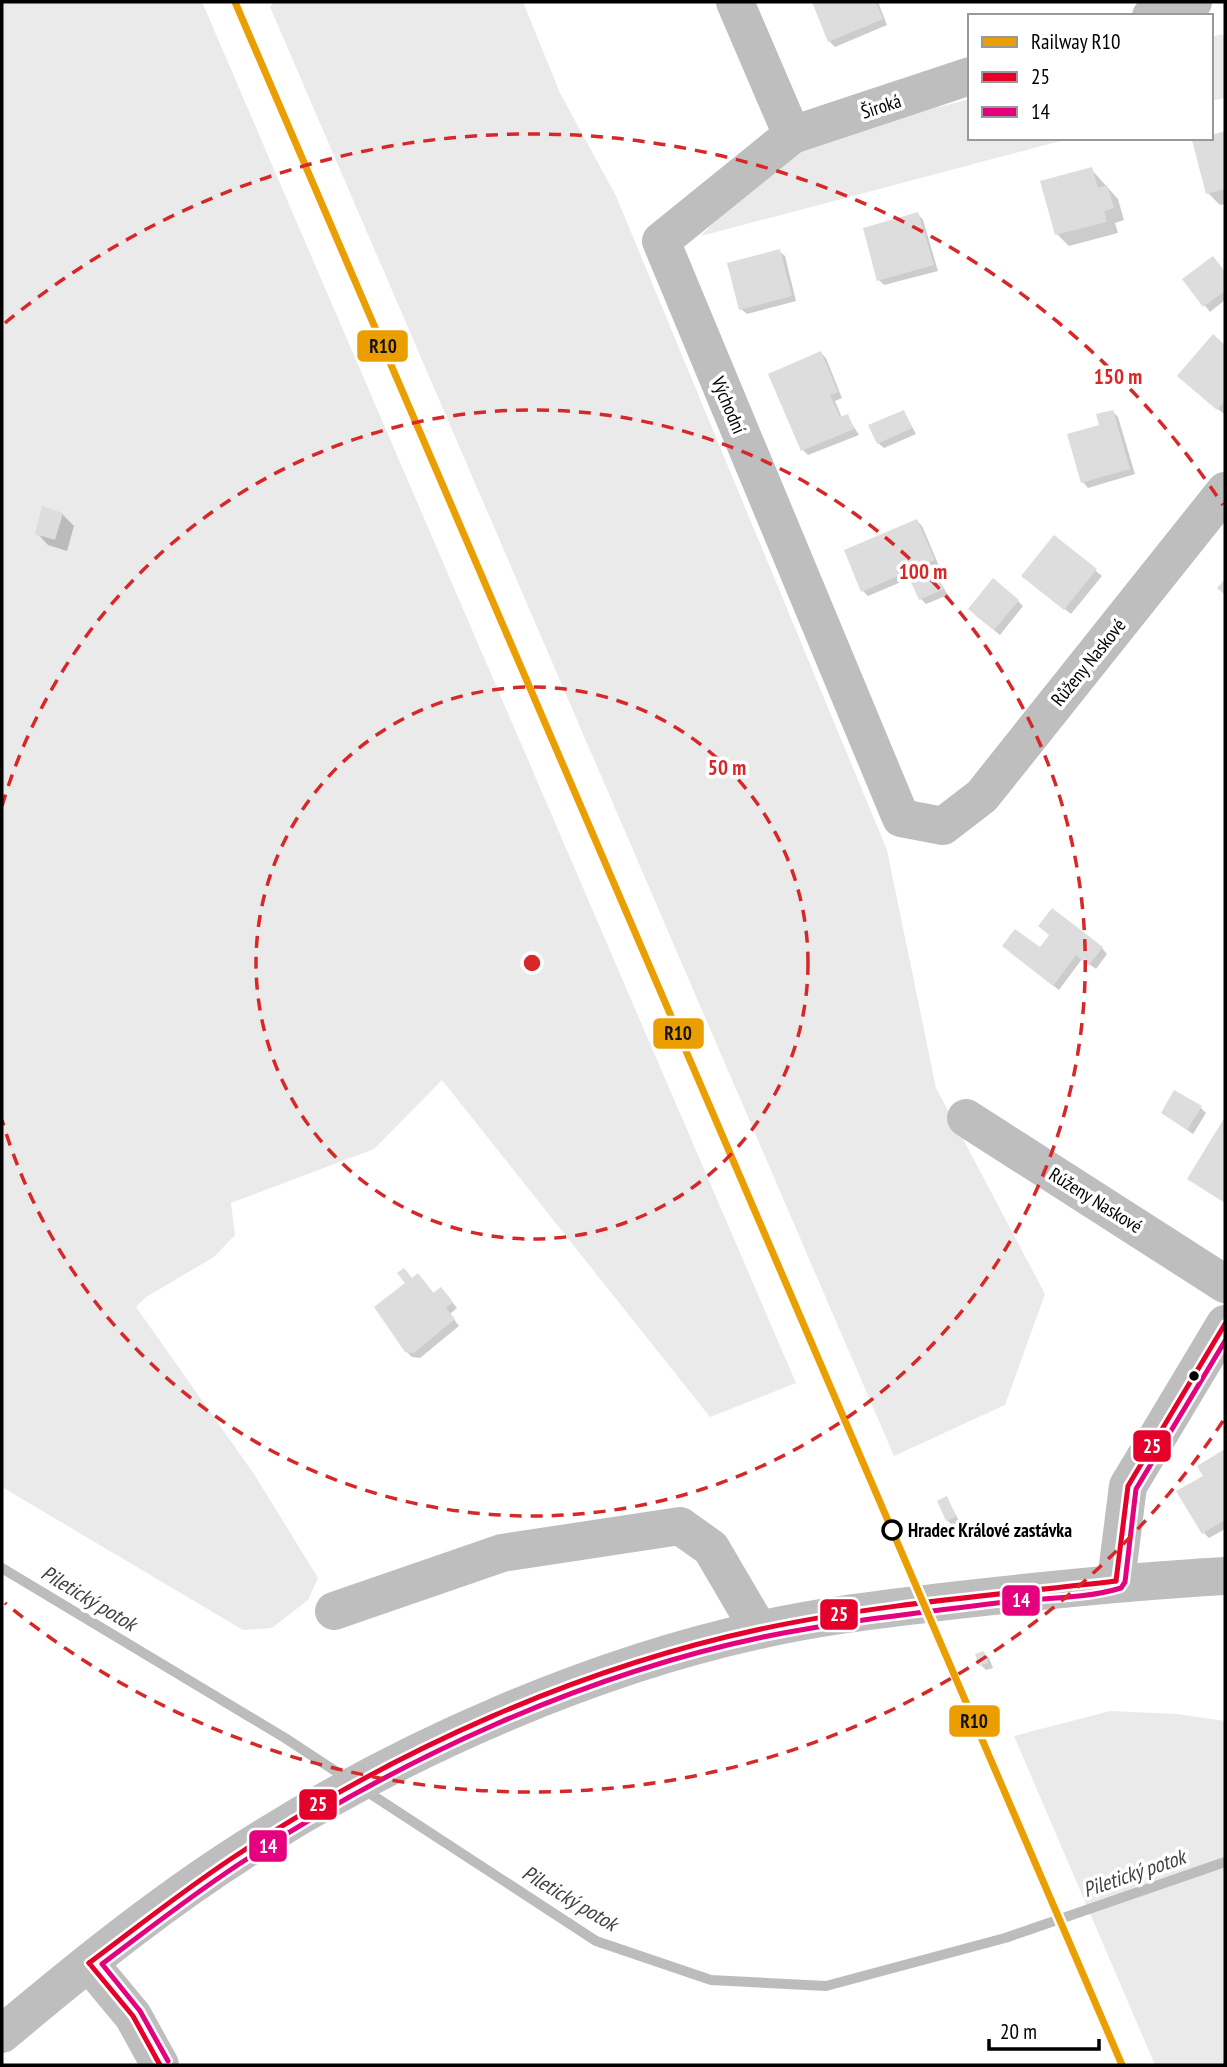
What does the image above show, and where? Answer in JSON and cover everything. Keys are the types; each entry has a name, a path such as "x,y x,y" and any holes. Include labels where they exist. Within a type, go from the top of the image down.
{"street":[{"path":"735,2 792,135"},
{"path":"1157,14 1193,2"},
{"name":"Široká","path":"792,135 968,77"},
{"name":"Východní","path":"792,135 662,241 901,818 943,826"},
{"name":"Růženy Naskové","path":"943,826 982,796 1225,491"},
{"name":"Rúženy Naskové","path":"966,1118 1225,1284"},
{"path":"1116,1581 1128,1486 1225,1324"},
{"path":"334,1611 502,1553 680,1526 711,1548 759,1630"},
{"path":"2,2034 89,1963 280,1828 420,1751 619,1669 759,1630 923,1604 1116,1581 1225,1576"},
{"path":"89,1963 133,2015 160,2065"}],"shaded area":[{"path":"2,2 202,2 796,1383 710,1417 442,1080 374,1149 231,1203 235,1235 214,1257 146,1297 136,1307 254,1474 318,1578 308,1600 272,1628 243,1630 2,1487"},
{"path":"274,2 523,2 560,93 616,196 887,850 936,1088 1045,1294 1005,1405 894,1456 270,7"},
{"path":"1222,34 1225,40 1225,98 1213,101 1213,36"},
{"path":"968,100 968,140 1064,140 701,236 787,146"},
{"path":"1110,1711 1177,1714 1225,1721 1225,2065 1155,2065 1014,1736"}],"building":[{"path":"812,2 876,2 883,19 828,42"},
{"path":"1225,131 1225,189 1206,194 1192,140 1213,140 1213,134"},
{"path":"1092,167 1098,188 1107,185 1114,208 1104,211 1107,222 1055,235 1040,181"},
{"path":"918,212 934,265 877,281 863,228"},
{"path":"780,249 792,296 739,310 727,263"},
{"path":"1213,256 1225,272 1225,291 1203,307 1182,279"},
{"path":"1213,334 1225,345 1225,401 1217,410 1177,376"},
{"path":"821,351 838,392 830,395 840,417 848,414 854,429 801,451 768,374"},
{"path":"904,410 912,428 877,444 868,425"},
{"path":"1113,410 1130,469 1081,483 1067,434 1099,425 1096,414"},
{"path":"42,506 63,513 55,540 35,534"},
{"path":"917,519 935,560 861,592 844,550"},
{"path":"1054,535 1097,569 1064,610 1021,576"},
{"path":"936,572 944,589 919,600 911,582"},
{"path":"993,578 1019,600 994,630 968,609"},
{"path":"1225,579 1225,595 1217,588"},
{"path":"1052,908 1103,947 1089,965 1076,955 1053,986 1002,946 1015,929 1040,947 1049,935 1038,926"},
{"path":"1174,1090 1202,1106 1187,1130 1161,1113"},
{"path":"1223,1120 1225,1121 1225,1203 1187,1179"},
{"path":"404,1268 412,1278 418,1273 433,1293 441,1287 453,1302 446,1308 455,1319 414,1353 405,1352 374,1307 405,1283 397,1273"},
{"path":"1225,1449 1225,1520 1202,1534 1176,1491 1203,1476 1197,1466"},
{"path":"947,1496 956,1517 946,1521 937,1501"},
{"path":"984,1651 988,1663 979,1666 975,1654"}],"waterway":[{"name":"Piletický potok","path":"2,1568 285,1738 349,1780"},
{"name":"Piletický potok","path":"363,1789 596,1941 711,1980 826,1986 1005,1938 1225,1862"}],"rail line":[{"name":"R10","path":"235,2 1122,2065"}],"transit line":[{"name":"25","path":"1116,1581 1128,1486 1225,1324"},
{"name":"14","path":"168,2061 140,2011 102,1964 250,1857 309,1820 433,1753 562,1697 696,1653 823,1626 1005,1602 1078,1596 1121,1588 1125,1582 1136,1489 1225,1341"},
{"name":"25","path":"89,1963 204,1878 302,1814 427,1746 558,1689 693,1646 805,1620 938,1601 1116,1581"},
{"name":"25","path":"89,1963 133,2016 160,2065"}],"place":[{"name":"Hradec Králové zastávka","path":"892,1530"}]}
